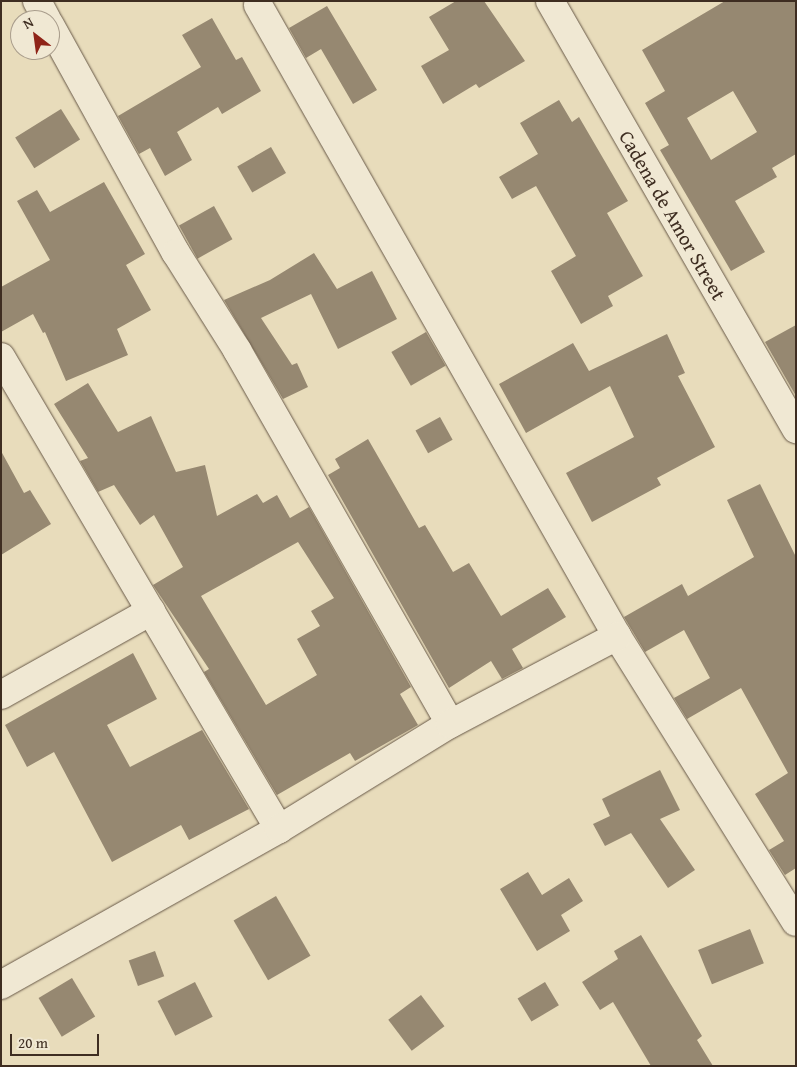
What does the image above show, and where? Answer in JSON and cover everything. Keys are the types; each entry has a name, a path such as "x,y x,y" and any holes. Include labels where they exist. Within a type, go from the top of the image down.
{"street":[{"name":"Cadena de Amor Street","path":"550,1 796,429"},
{"path":"258,5 617,636 796,922"},
{"path":"60,43 176,253 237,350 450,724"},
{"path":"1,357 279,829"},
{"path":"1,694 151,611"},
{"path":"1,985 279,829 450,724 617,636"}],"building":[{"path":"456,1 484,1 525,61 479,88 476,84 443,104 421,66 449,50 429,17"},
{"path":"725,1 796,1 796,154 772,168 777,177 735,201 765,252 731,271 660,150 669,145 645,103 665,91 642,50","holes":["733,91 757,132 711,160 687,118"]},
{"path":"327,6 377,90 353,104 321,49 306,58 289,28"},
{"path":"212,18 236,60 242,57 261,91 222,114 218,107 177,132 192,160 165,176 150,148 139,154 118,116 201,67 182,35"},
{"path":"559,100 572,122 579,117 628,201 607,213 643,276 608,296 613,306 581,324 551,271 576,256 536,186 512,199 499,177 538,154 520,123"},
{"path":"61,109 80,140 34,168 15,138"},
{"path":"271,147 286,173 252,192 237,166"},
{"path":"104,182 145,254 126,265 151,310 117,329 128,355 66,381 45,332 43,333 33,314 1,332 1,287 50,260 17,201 37,190 50,212"},
{"path":"214,206 232,239 197,259 179,225"},
{"path":"314,253 337,289 372,271 397,319 338,349 311,294 261,318 292,365 297,363 308,387 283,399 224,300 270,280"},
{"path":"796,325 796,396 765,342"},
{"path":"426,332 446,366 411,386 391,352"},
{"path":"667,334 685,373 678,376 715,447 657,478 661,485 592,522 566,473 634,437 610,386 526,433 499,384 573,343 589,371"},
{"path":"88,383 118,432 151,416 176,472 205,465 217,516 257,494 263,503 277,495 290,518 309,507 411,687 400,694 418,725 355,761 350,753 277,795 204,672 209,669 153,585 183,567 154,515 140,525 114,485 98,492 80,461 88,458 54,404","holes":["298,542 334,598 311,611 320,626 297,639 317,675 266,705 201,596"]},
{"path":"440,417 453,440 428,453 416,431"},
{"path":"368,439 419,528 425,525 453,572 469,563 501,616 548,588 566,617 512,649 523,668 502,679 491,661 449,688 328,475 340,468 335,459"},
{"path":"1,451 24,493 30,490 51,524 1,555"},
{"path":"760,484 796,557 796,868 785,875 769,850 784,841 755,794 788,773 741,688 687,719 674,698 710,678 684,630 645,652 624,617 682,584 688,596 754,557 727,500"},
{"path":"133,653 157,699 107,725 130,767 202,730 249,809 189,840 181,825 112,862 54,752 27,767 5,725"},
{"path":"660,770 680,810 660,819 695,870 668,888 631,833 605,846 593,824 610,816 602,799"},
{"path":"528,872 542,895 569,878 583,901 561,915 570,931 537,951 500,889"},
{"path":"276,896 310,956 268,980 234,920"},
{"path":"750,929 764,963 712,984 698,950"},
{"path":"641,935 702,1036 697,1040 713,1066 651,1066 613,1002 600,1010 582,982 618,959 614,951"},
{"path":"155,951 164,976 138,986 129,961"},
{"path":"72,978 95,1017 62,1037 39,998"},
{"path":"195,982 213,1017 175,1036 158,1001"},
{"path":"545,982 559,1005 531,1022 518,998"},
{"path":"421,995 444,1026 412,1051 388,1020"}]}
